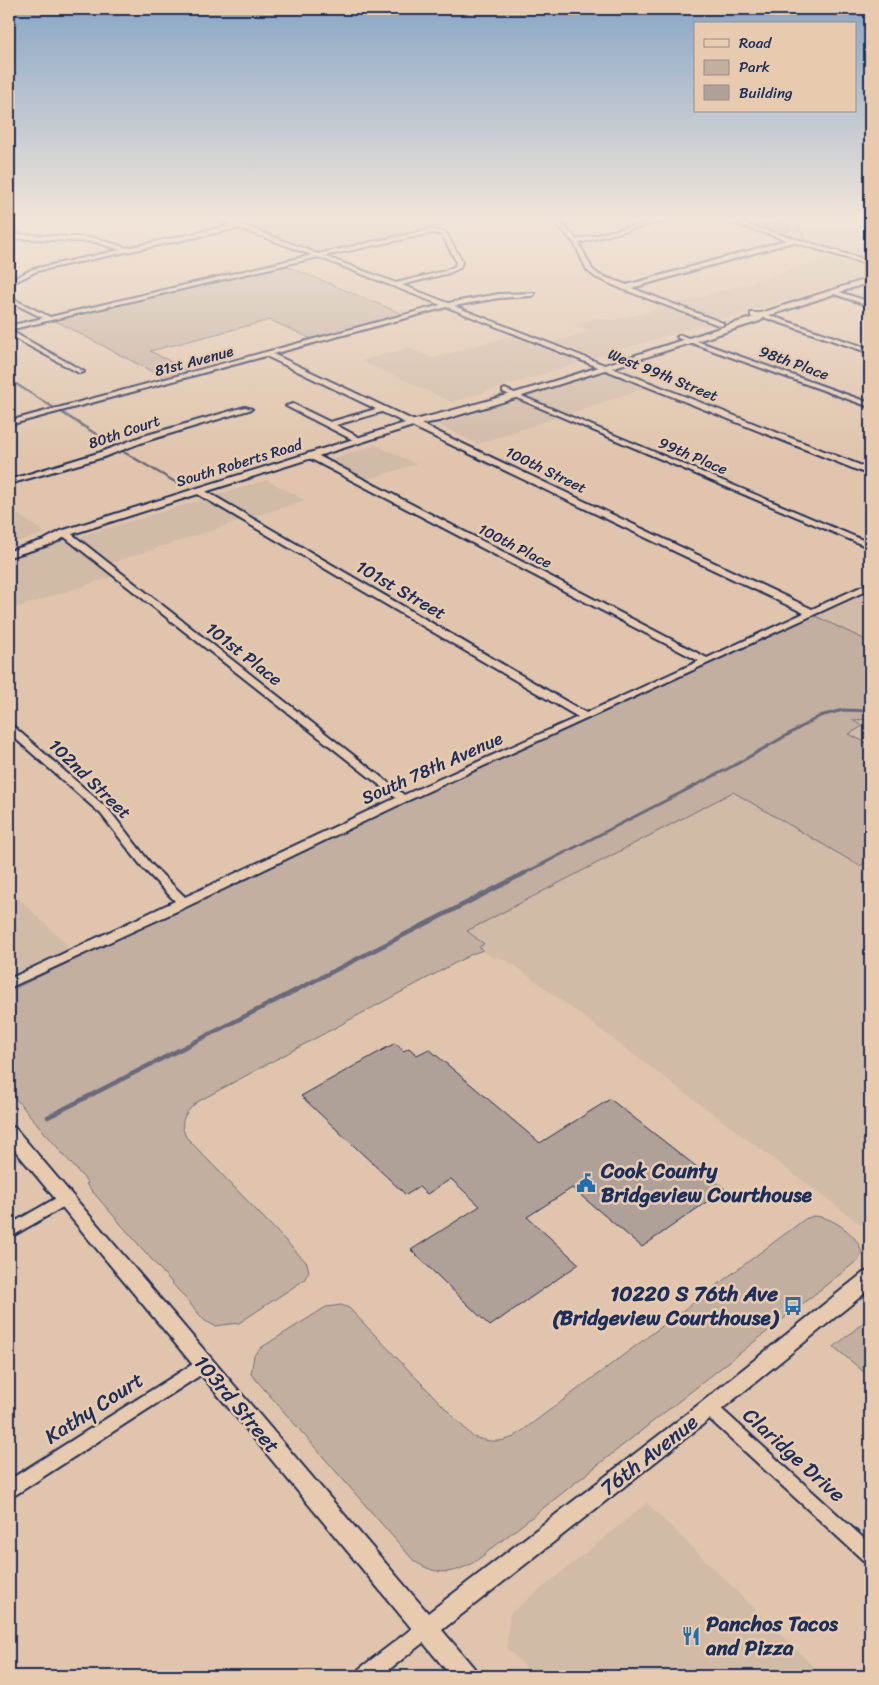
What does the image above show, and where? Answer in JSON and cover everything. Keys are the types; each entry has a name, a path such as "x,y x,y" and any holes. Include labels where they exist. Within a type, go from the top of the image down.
{"street":[{"path":"9,298 48,318"},
{"path":"9,328 136,298"},
{"name":"West 99th Street","path":"429,298 870,472"},
{"name":"81st Avenue","path":"9,424 448,305 490,298"},
{"path":"650,298 721,324"},
{"name":"South Roberts Road","path":"9,554 48,542 65,534 419,422 431,416 505,391 747,316 762,315 816,298"},
{"path":"850,298 870,304"},
{"path":"762,315 870,351"},
{"name":"South Roberts Road","path":"419,422 436,420 516,396 758,319 762,315"},
{"path":"9,332 81,372"},
{"name":"98th Place","path":"680,337 870,405"},
{"name":"100th Street","path":"267,354 383,409 419,422 812,613"},
{"name":"99th Place","path":"505,391 870,546"},
{"path":"290,406 360,440"},
{"name":"80th Court","path":"9,482 101,455 143,439 248,409"},
{"path":"329,425 383,409"},
{"name":"100th Place","path":"312,456 706,661"},
{"name":"101st Street","path":"199,491 586,717"},
{"name":"South Roberts Road","path":"9,546 43,536 65,534"},
{"name":"101st Place","path":"65,534 403,799"},
{"name":"South 78th Avenue","path":"9,984 403,799 870,586"},
{"name":"102nd Street","path":"9,728 105,812 146,866 184,903"},
{"name":"103rd Street","path":"9,1132 466,1676"},
{"path":"9,1232 65,1199"},
{"name":"76th Avenue","path":"426,1628 709,1408 870,1278"},
{"name":"Kathy Court","path":"9,1489 204,1364"},
{"name":"Claridge Drive","path":"709,1408 870,1555"},
{"path":"366,1676 426,1628"}],"shaded area":[{"path":"698,298 794,298 594,357 554,342 590,331 575,324 597,318 615,320"},
{"path":"511,336 579,363 452,402 361,361 408,348 433,358"},
{"path":"621,367 660,383 478,444 438,425"},
{"path":"376,445 416,464 366,480 330,459"},
{"path":"267,480 305,500 111,563 124,573 9,610 9,558"},
{"path":"14,512 45,533 9,544 9,514"},
{"path":"870,589 870,642 813,615"},
{"path":"870,719 870,745 848,734 862,726 851,720"},
{"path":"733,792 860,865 870,859 870,1231 514,965 501,958 492,957 479,947 483,944 466,931"},
{"path":"9,889 72,950 9,980"},
{"path":"647,1503 823,1676 535,1676 507,1648 509,1615"}],"green space":[{"path":"141,298 363,298 405,315 312,339 270,320 150,351 191,372 166,379 52,319"},
{"path":"813,615 870,642 870,719 852,720 863,726 849,734 870,745 870,859 860,866 733,792 467,931 484,944 479,947 483,950 472,954 197,1102 184,1118 183,1126 186,1137 307,1263 309,1272 304,1280 239,1323 215,1326 205,1321 86,1184 88,1183 9,1091 9,991 366,821"},
{"path":"813,1216 828,1219 843,1227 859,1246 862,1253 858,1260 476,1561 460,1569 445,1572 438,1571 414,1561 251,1374 254,1355 262,1347 326,1307 341,1305 349,1308 473,1437 494,1441 509,1439 805,1219"},
{"path":"870,1317 870,1377 834,1347"}],"building":[{"name":"Cook County Bridgeview Courthouse","path":"395,1043 404,1051 409,1048 417,1055 429,1049 540,1143 610,1099 725,1189 642,1247 572,1188 527,1217 579,1264 490,1326 411,1250 480,1206 451,1179 427,1194 419,1187 406,1195 301,1096"}],"waterway":[{"path":"9,380 18,385"},
{"path":"16,384 54,408"},
{"path":"61,412 115,446"},
{"path":"122,451 182,486"},
{"path":"523,874 735,765 820,716 843,710 870,711"},
{"path":"48,1117 525,873"}],"place":[{"name":"Cook County Bridgeview Courthouse","path":"586,1183"},
{"name":"10220 S 76th Ave (Bridgeview Courthouse)","path":"793,1306"},
{"name":"Panchos Tacos and Pizza","path":"691,1636"}]}
